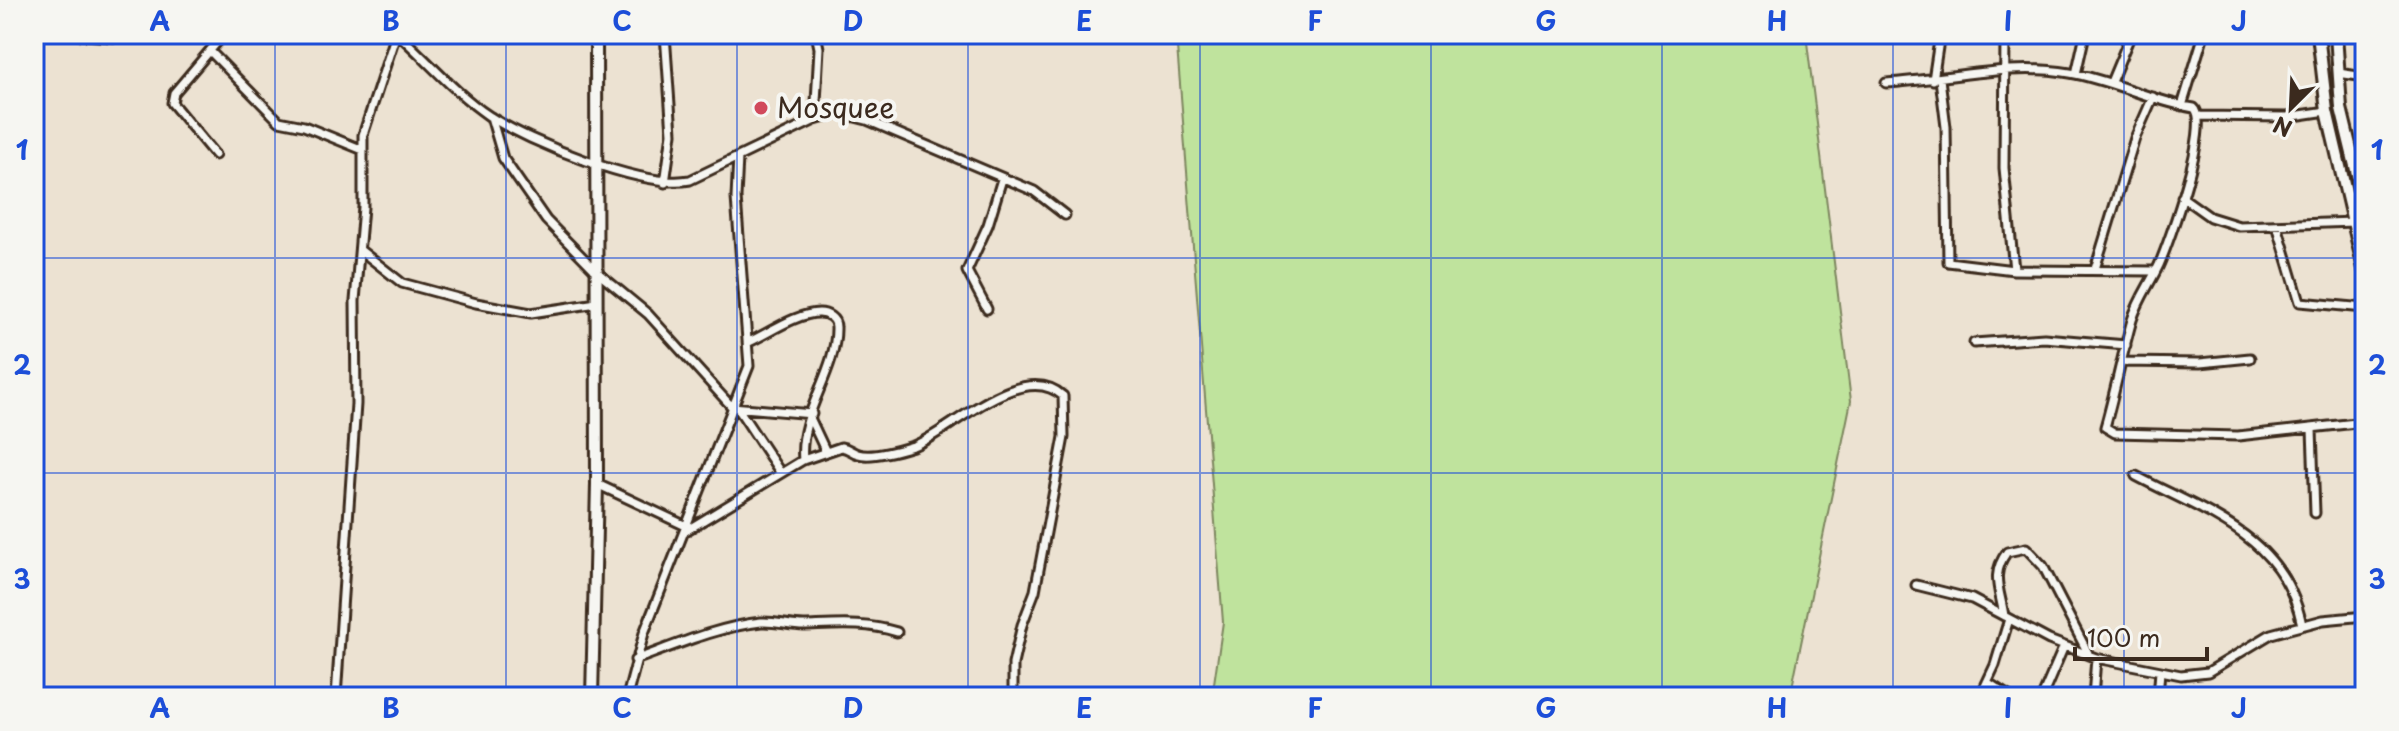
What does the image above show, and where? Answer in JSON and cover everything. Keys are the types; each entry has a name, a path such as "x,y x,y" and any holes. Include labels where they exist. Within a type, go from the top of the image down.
{"street":[{"path":"70,34 113,37 186,34"},
{"path":"215,155 172,103 174,93 224,34"},
{"path":"336,697 356,404 355,301 365,121 397,34 460,94 491,117 597,163 665,183 690,180 815,120 839,113 850,114 1034,191 1065,215"},
{"path":"592,697 597,484 596,34"},
{"path":"665,34 672,133 665,183"},
{"path":"815,120 819,48 816,34"},
{"path":"1940,34 1937,79 1946,127 1946,259 1964,266 2014,270 2155,271"},
{"path":"2005,34 2002,72 2004,168 2014,270"},
{"path":"2076,74 2085,34"},
{"path":"2111,82 2131,34"},
{"path":"2182,106 2204,34"},
{"path":"2318,34 2327,111 2365,273"},
{"path":"2336,34 2341,108 2365,207"},
{"path":"210,51 279,121 304,126 363,150"},
{"path":"1886,83 2038,69 2111,82 2194,108 2200,116 2199,135 2182,197 2155,271 2138,306 2105,427 2115,433 2238,436 2365,422"},
{"path":"2338,73 2365,77"},
{"path":"2095,269 2135,138 2153,97"},
{"path":"2200,116 2287,117 2327,111"},
{"path":"491,117 503,158 546,220 597,272 648,314 735,409 780,472"},
{"path":"627,697 635,660 735,409 749,366 736,198 738,157"},
{"path":"987,309 967,271 988,225 1002,179"},
{"path":"2182,197 2224,223 2277,225 2354,222"},
{"path":"2277,225 2300,302 2365,308"},
{"path":"360,250 402,283 476,303 531,313 597,303"},
{"path":"749,342 810,314 826,314 834,319 836,325 829,363 802,444 803,460"},
{"path":"1974,343 2044,338 2126,345"},
{"path":"2122,362 2200,363 2250,358"},
{"path":"685,529 803,460 846,447 863,455 908,447 981,403 1007,393 1043,387 1055,389 1063,396 1064,437 1035,591 1022,625 1013,664 1013,697"},
{"path":"735,409 787,409 811,416"},
{"path":"811,416 826,452"},
{"path":"2312,429 2315,513"},
{"path":"2136,476 2253,538 2282,571 2298,605 2302,625"},
{"path":"597,484 685,529"},
{"path":"1980,697 2007,617 1994,578 1998,564 2007,552 2026,548 2043,566 2092,656 2093,697"},
{"path":"1916,585 1972,599 2064,646 2092,656 2181,675 2208,672 2271,634 2302,625 2365,616"},
{"path":"635,660 699,637 764,622 803,626 863,624 897,632"},
{"path":"2042,697 2064,646"},
{"path":"2158,697 2160,671"},
{"path":"1987,682 2010,697"}],"green space":[{"path":"1176,34 1806,34 1851,401 1790,697 1212,697 1223,622"}],"place":[{"name":"Mosquee","path":"761,108"}]}
